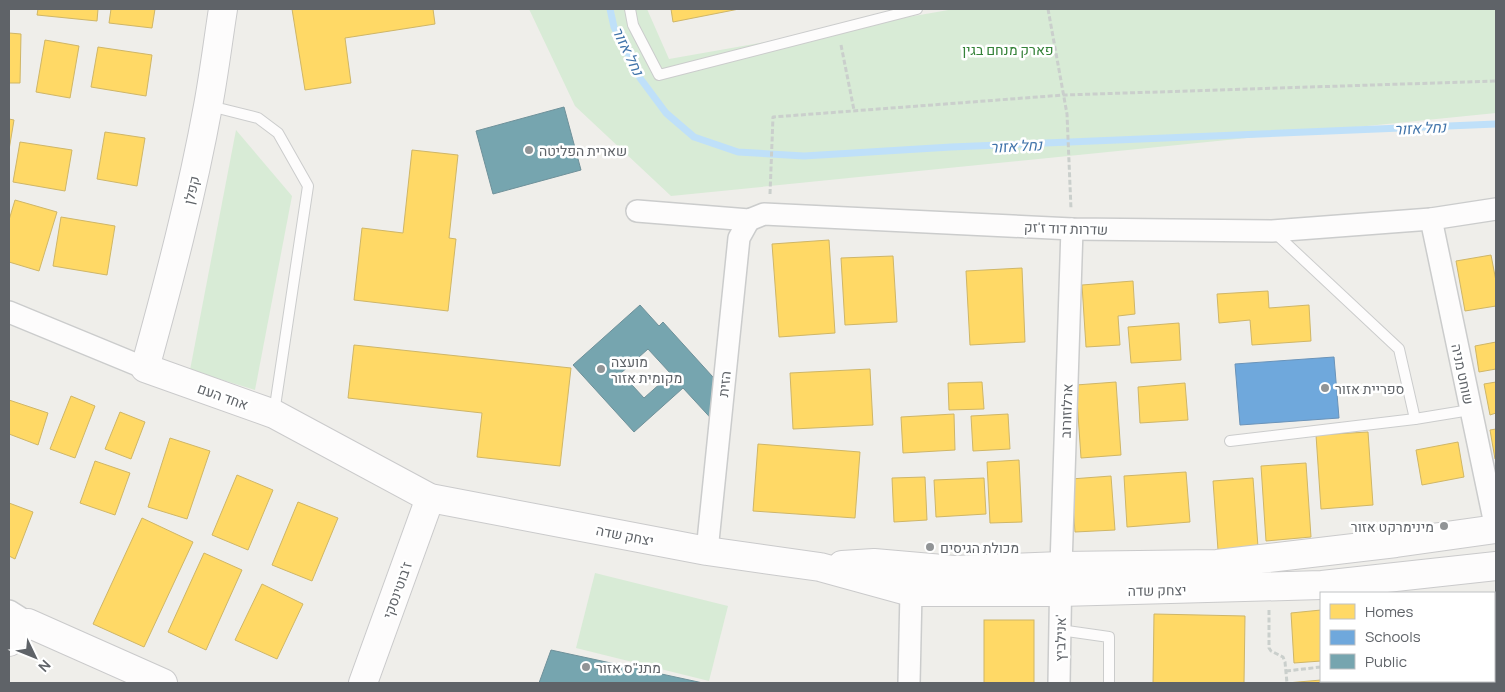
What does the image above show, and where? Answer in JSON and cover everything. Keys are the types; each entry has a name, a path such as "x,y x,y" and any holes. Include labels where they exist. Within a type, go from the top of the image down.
{"street":[{"name":"קפלן","path":"145,368 172,272 208,105 223,9"},
{"name":"שדרות דוד ז'זק","path":"636,211 749,220 764,214 1072,229 1272,231 1431,219 1496,209"},
{"name":"שוחט מניה","path":"1431,219 1496,529"},
{"name":"הזית","path":"707,551 738,238 749,220"},
{"name":"ארלוזורוב","path":"1061,579 1072,229"},
{"name":"אחד העם","path":"9,312 145,368 274,414 430,498"},
{"name":"יצחק שדה","path":"430,498 707,551 820,567 911,592 1217,564 1496,529"},
{"name":"ז'בוטינסקי","path":"364,683 430,498"},
{"name":"יצחק שדה","path":"820,567 874,563 1061,579 1269,587 1322,586 1496,566"},
{"name":"אנילביץ'","path":"1059,683 1061,579"},
{"path":"909,683 911,592"},
{"path":"9,642 18,617 163,683"}],"lane":[{"path":"630,9 633,25 660,75 917,9"},
{"path":"208,105 258,118 278,134 308,186 274,414"},
{"path":"1272,231 1399,349 1415,419"},
{"path":"1230,441 1415,419 1470,410"},
{"path":"1060,630 1109,637 1109,683"}],"path":[{"path":"1048,9 1067,114 1072,229"},
{"path":"838,29 854,110"},
{"path":"770,192 772,117 1064,96 1496,80"},
{"path":"1269,587 1269,648 1283,657 1287,683"},
{"path":"1286,671 1320,668"}],"green space":[{"name":"פארק מנחם בגין","path":"529,9 647,9 669,59 954,9 1496,9 1496,113 671,196 575,106"},
{"path":"236,130 292,196 255,390 190,370"},
{"path":"595,573 728,606 709,681 576,648"}],"building: Homes":[{"path":"38,9 98,9 97,21 37,15"},
{"path":"111,9 155,9 152,28 109,23"},
{"path":"292,9 433,9 435,24 345,38 351,83 305,90"},
{"path":"671,9 739,9 673,22"},
{"path":"9,33 21,34 20,83 9,83"},
{"path":"45,40 79,46 70,98 36,92"},
{"path":"98,47 152,55 146,96 91,87"},
{"path":"9,119 14,120 9,150"},
{"path":"105,132 145,138 137,186 97,179"},
{"path":"20,142 72,150 65,191 13,182"},
{"path":"412,150 458,155 449,238 456,239 448,311 354,300 362,228 403,233"},
{"path":"15,200 57,212 39,271 9,262 9,220"},
{"path":"61,217 115,226 107,275 53,266"},
{"path":"829,240 835,333 779,337 772,244"},
{"path":"1491,255 1496,281 1496,306 1465,311 1456,261"},
{"path":"893,256 897,322 845,325 841,258"},
{"path":"1022,268 1025,342 970,345 966,271"},
{"path":"1133,281 1135,314 1118,316 1120,345 1086,347 1082,285"},
{"path":"1268,291 1269,308 1309,305 1311,341 1252,345 1250,320 1219,323 1217,294"},
{"path":"1179,323 1181,360 1131,363 1128,327"},
{"path":"1496,342 1496,369 1479,372 1475,346"},
{"path":"354,345 571,368 560,466 477,457 482,413 348,398"},
{"path":"870,369 873,425 793,429 790,373"},
{"path":"982,382 984,409 949,410 948,383"},
{"path":"1116,382 1121,455 1081,458 1076,385"},
{"path":"1496,382 1496,413 1490,415 1484,384"},
{"path":"1185,383 1188,420 1140,423 1138,387"},
{"path":"71,396 95,406 75,458 50,449"},
{"path":"9,400 48,413 38,445 9,434"},
{"path":"120,412 145,422 131,459 105,449"},
{"path":"954,414 955,450 903,453 901,417"},
{"path":"1008,414 1010,449 973,451 971,416"},
{"path":"1496,429 1496,459 1495,459 1490,430"},
{"path":"1368,432 1373,505 1321,509 1316,435"},
{"path":"170,438 210,451 187,519 148,507"},
{"path":"1458,442 1464,477 1422,485 1416,450"},
{"path":"758,444 860,452 855,518 753,511"},
{"path":"1019,460 1022,522 990,523 987,462"},
{"path":"95,461 130,473 115,515 80,503"},
{"path":"1306,463 1311,537 1266,541 1261,466"},
{"path":"1186,472 1190,522 1127,527 1124,476"},
{"path":"237,475 273,490 248,550 212,535"},
{"path":"1111,476 1115,530 1075,532 1071,479"},
{"path":"925,477 927,520 894,522 892,478"},
{"path":"984,478 986,514 936,517 934,480"},
{"path":"1253,478 1258,547 1218,550 1213,481"},
{"path":"298,502 338,518 312,581 272,565"},
{"path":"9,503 33,512 15,559 9,556"},
{"path":"142,518 193,542 144,647 93,624"},
{"path":"204,553 242,570 206,650 168,632"},
{"path":"262,584 303,604 277,659 235,640"},
{"path":"1320,610 1320,661 1294,663 1291,613"},
{"path":"1154,614 1245,616 1244,683 1153,683"},
{"path":"984,620 1034,620 1034,683 984,683"},
{"path":"1320,680 1320,682 1344,682 1344,683 1287,683"}],"building: Schools":[{"path":"1334,357 1339,418 1240,425 1235,364"}],"building: Public":[{"name":"שארית הפליטה","path":"564,107 581,170 493,194 476,131"},
{"name":"מועצה מקומית אזור","path":"640,305 659,326 663,322 722,387 718,426 683,388 634,432 573,365","holes":["648,349 671,374 644,398 621,373"]},
{"name":"מתנ\"ס אזור","path":"551,650 703,683 539,683"}],"waterway":[{"name":"נחל אזור","path":"610,9 614,27 640,78 666,113 694,137 738,152 804,156 951,147 1496,124"}],"place":[{"name":"שארית הפליטה","path":"529,150"},
{"name":"מועצה מקומית אזור","path":"601,369"},
{"name":"ספריית אזור","path":"1325,388"},
{"name":"מינימרקט אזור","path":"1444,526"},
{"name":"מכולת הגיסים","path":"930,547"},
{"name":"מתנ\"ס אזור","path":"586,667"}]}
